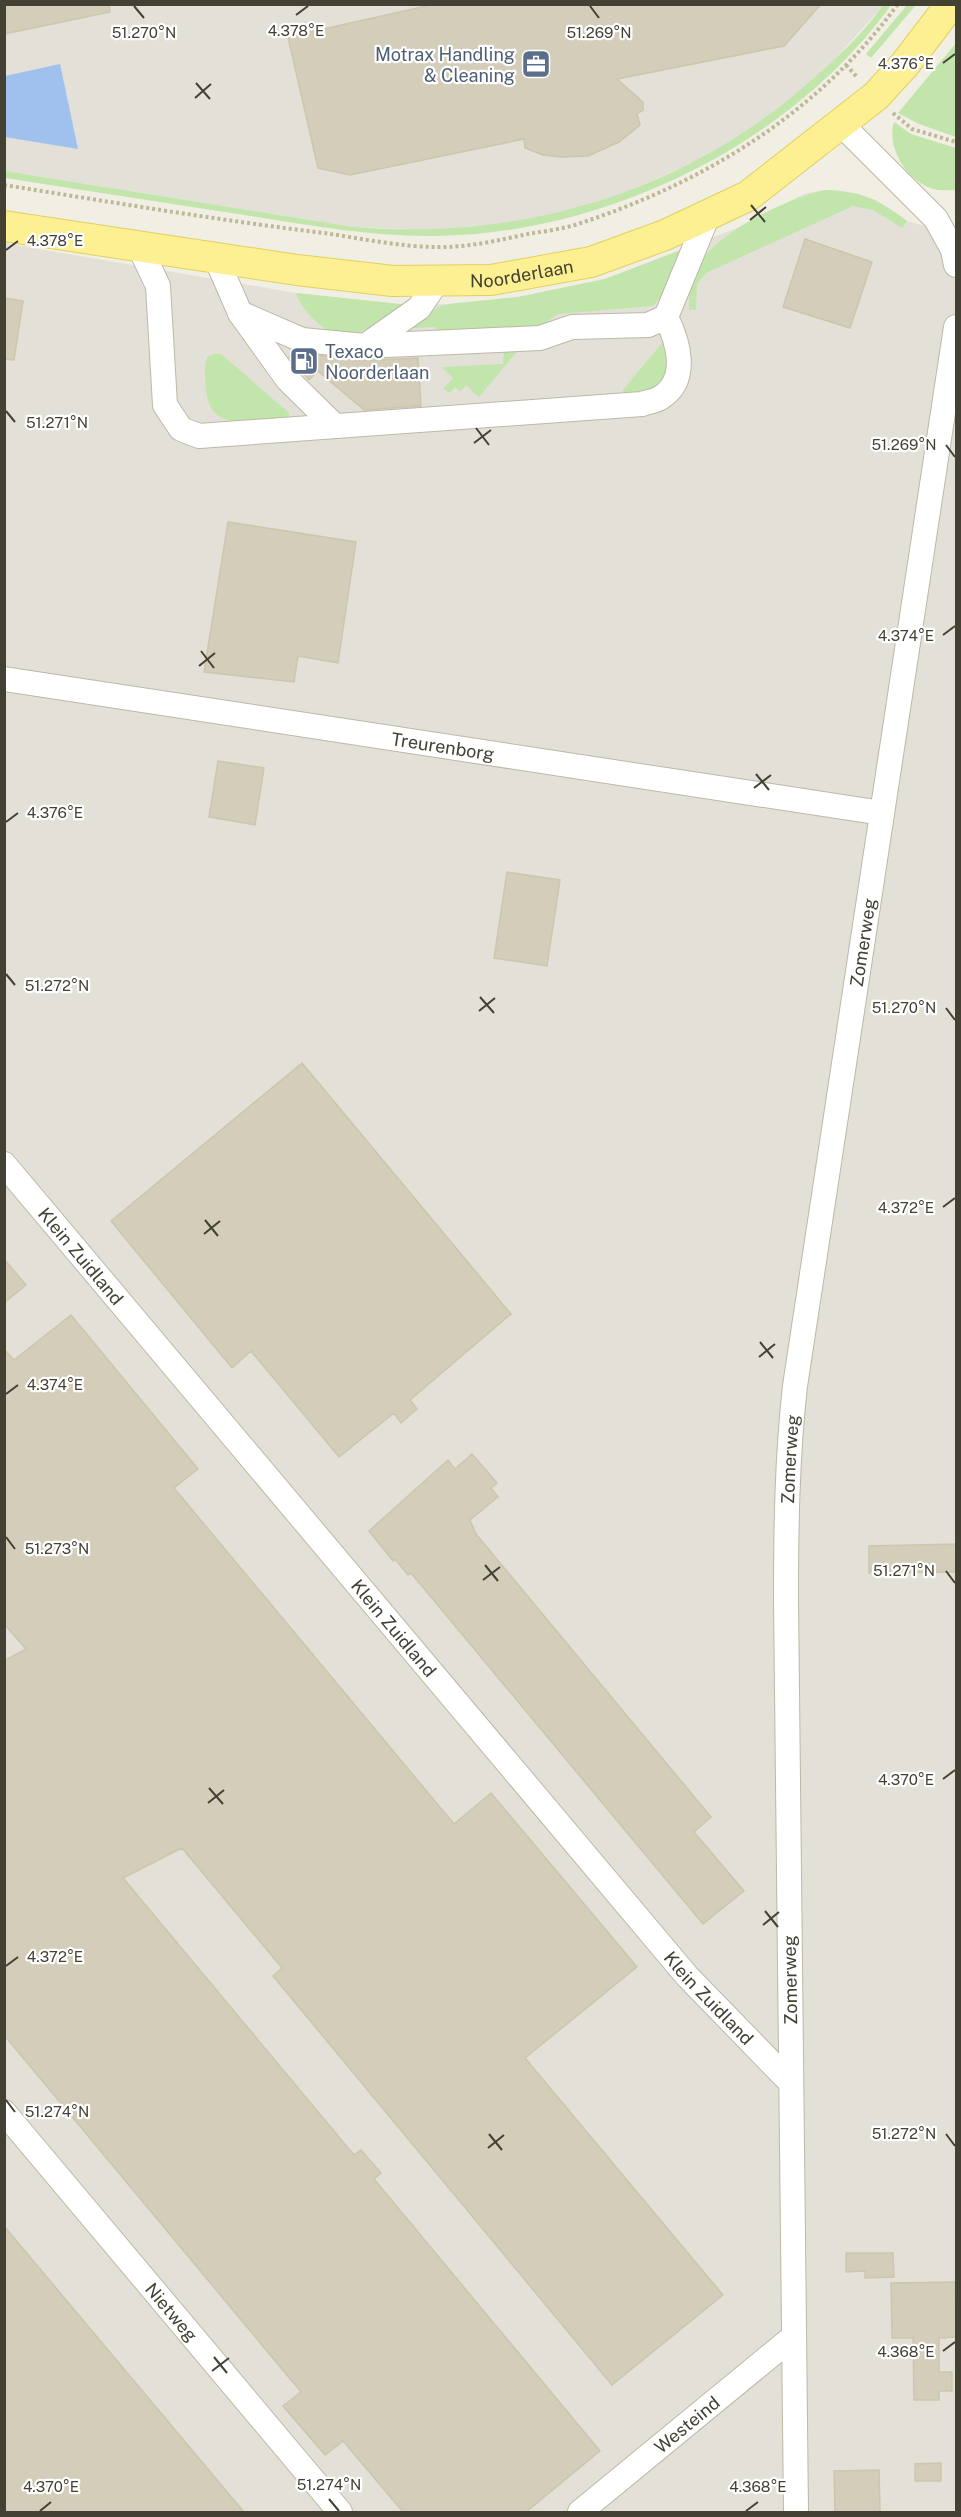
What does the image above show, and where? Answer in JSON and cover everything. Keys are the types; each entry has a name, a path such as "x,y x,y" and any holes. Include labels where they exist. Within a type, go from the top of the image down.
{"main road":[{"name":"Noorderlaan","path":"4,226 216,258 393,281 491,280 591,262 665,235 748,196 876,96 906,63 951,4"}],"street":[{"path":"840,123 936,219 954,250 957,265"},
{"path":"240,313 302,340 365,346 540,338 572,327 648,325 666,316 708,215"},
{"path":"139,246 158,286 165,405 181,429 199,436 642,404 661,398 672,386 679,372 676,338 666,316"},
{"path":"216,258 240,313 288,380 335,426"},
{"path":"365,346 419,308 438,280"},
{"name":"Zomerweg","path":"796,2512 786,1527 789,1442 796,1375 957,327"},
{"name":"Treurenborg","path":"4,678 882,813"},
{"name":"Klein Zuidland","path":"4,1164 687,1976 791,2083"},
{"name":"Nietweg","path":"4,2112 340,2512"},
{"name":"Westeind","path":"580,2512 793,2337"}],"path":[{"path":"4,185 262,225 436,247 503,239 579,224 674,186 743,149 774,129 863,49 898,4"}],"shaded area":[{"path":"4,5 884,5 832,62 798,93 751,129 695,162 626,192 579,208 503,224 435,230 354,227 5,171"},
{"path":"825,190 860,194 876,200 907,221 956,235 956,2512 5,2512 4,243 296,293 409,305 449,304 518,297 605,279 737,228 804,194"}],"green space":[{"path":"884,4 891,5 850,55 802,99 748,139 690,172 629,199 565,219 501,231 436,236 388,235 5,178 5,171 354,227 417,229 480,226 541,216 601,200 658,179 713,151 766,117 815,77 852,42"},
{"path":"907,5 916,5 871,58 866,54"},
{"path":"956,43 956,137 919,124 898,113"},
{"path":"894,122 911,134 956,148 956,190 933,189 915,179 907,171 896,153 893,142"},
{"path":"825,190 848,192 869,198 907,221 902,228 873,210 853,206 706,273 697,284 696,310 689,310 690,289 696,269 718,243 735,230 772,209"},
{"path":"684,249 666,290 653,306 558,314 539,327 442,334 434,327 414,328 411,325 440,306 518,297 605,279"},
{"path":"296,293 409,305 349,338 333,333 317,322 304,308"},
{"path":"662,343 667,343 668,356 668,367 663,381 650,389 627,395 622,391"},
{"path":"504,348 520,348 479,397 466,385 460,392 455,387 450,393 443,389 453,378 442,367 503,364"},
{"path":"221,354 289,413 290,419 250,423 226,419 216,414 209,404 205,377 207,357"}],"water":[{"path":"60,64 78,149 5,137 5,76"}],"building":[{"path":"4,4 109,4 110,12 4,34"},
{"path":"435,4 821,4 784,46 617,79 643,102 643,110 637,114 640,125 619,142 588,156 543,155 525,148 524,139 350,175 318,168 288,37"},
{"path":"805,239 872,262 850,328 783,307"},
{"path":"4,298 23,301 14,360 4,359"},
{"path":"293,352 353,361 418,358 421,406 364,410 318,371 309,380 289,357"},
{"path":"228,522 356,542 338,663 298,656 294,682 204,672"},
{"path":"218,761 264,768 255,825 209,817"},
{"path":"507,872 560,880 547,966 494,958"},
{"path":"302,1063 511,1314 410,1400 417,1409 401,1423 394,1413 339,1457 251,1351 232,1368 111,1221"},
{"path":"4,1259 26,1285 4,1303"},
{"path":"71,1315 198,1469 174,1488 454,1824 491,1793 637,1967 525,2058 723,2295 612,2385 273,1976 282,1968 182,1848 123,1878 354,2155 361,2150 381,2173 374,2179 600,2451 526,2512 403,2512 343,2441 325,2455 283,2406 301,2392 4,2035 4,1661 26,1649 4,1624 4,1349 14,1360"},
{"path":"472,1454 497,1483 491,1488 498,1497 470,1520 476,1534 711,1817 694,1832 744,1891 703,1924 411,1573 408,1575 395,1559 393,1561 369,1531 448,1460 455,1469"},
{"path":"957,1544 957,1572 869,1573 869,1546"},
{"path":"4,2226 244,2512 4,2512"},
{"path":"846,2253 893,2253 894,2277 865,2278 865,2271 846,2272"},
{"path":"955,2282 956,2337 939,2338 939,2372 952,2372 952,2391 939,2391 939,2400 914,2400 913,2338 892,2338 891,2283"},
{"path":"941,2463 941,2481 915,2481 915,2464"},
{"path":"879,2470 880,2512 835,2512 834,2471"}],"place":[{"name":"Motrax Handling & Cleaning","path":"536,64"},
{"name":"Texaco Noorderlaan","path":"304,361"}]}
